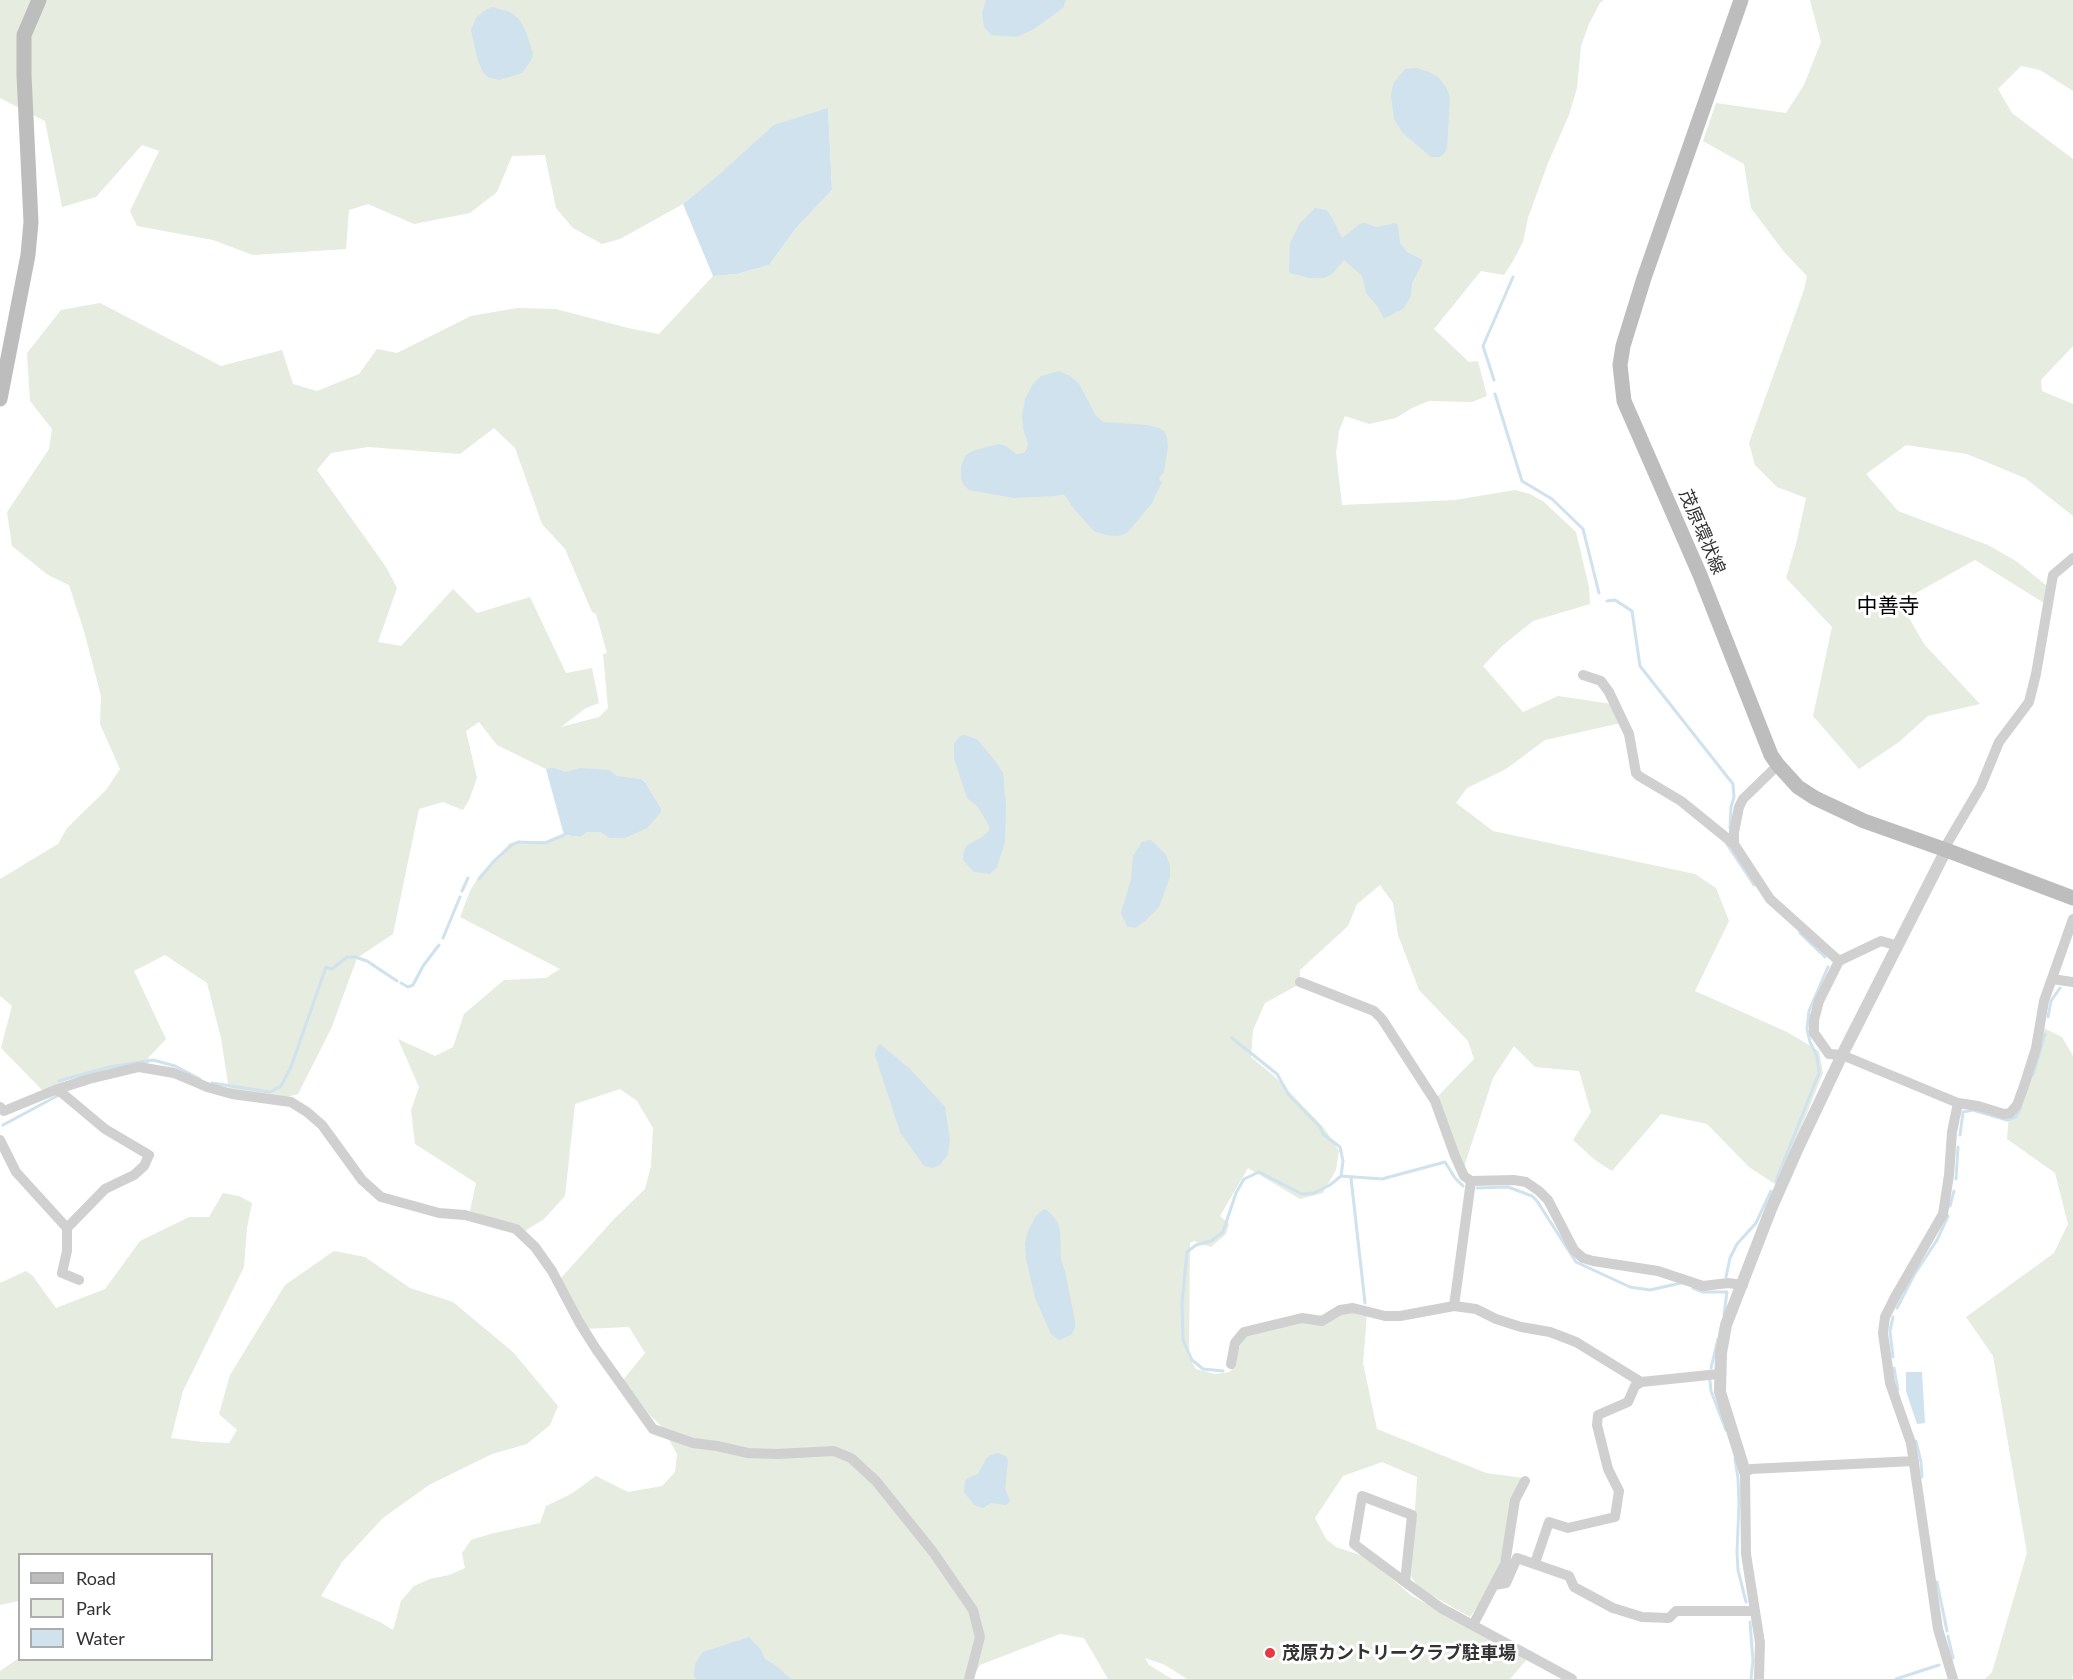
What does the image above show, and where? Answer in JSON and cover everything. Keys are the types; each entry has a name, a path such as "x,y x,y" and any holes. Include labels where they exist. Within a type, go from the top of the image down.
{"main road":[{"path":"0,399 28,255 31,222 24,34 39,0"},
{"name":"茂原環状線","path":"1741,0 1623,346 1620,365 1624,402 1631,421 1669,502 1771,756 1798,787 1815,798 1864,821 2073,898"}],"street":[{"path":"1759,1679 1760,1643 1746,1554 1745,1472 1720,1392 1719,1374 1726,1325 1771,1209 1842,1055 1948,842 1981,786 1999,742 2029,702 2053,575 2073,558"},
{"path":"1583,675 1601,681 1609,692 1629,734 1636,772 1641,778 1681,801 1734,844 1770,899 1839,961"},
{"path":"1734,844 1737,815 1743,799 1778,765"},
{"path":"1898,946 1881,941 1839,961 1819,1001 1814,1020 1814,1032 1829,1054 1842,1055 1958,1103 2004,1114 2010,1113 2017,1104 2024,1086 2036,1048 2044,1000 2073,919"},
{"path":"2052,979 2073,982"},
{"path":"1300,982 1374,1011 1382,1019 1435,1101 1464,1176 1471,1181 1514,1179 1526,1182 1548,1200 1574,1250 1583,1258 1593,1262 1658,1271 1702,1286 1728,1283 1743,1285"},
{"path":"0,1114 0,1108 4,1111 55,1090 139,1067 174,1073 207,1087 232,1094 291,1102 322,1125 362,1180 381,1197 440,1213 465,1215 516,1229 535,1247 552,1271 579,1323 653,1429 693,1443 748,1453 777,1454 834,1450 850,1458 876,1481 933,1552 973,1610 980,1637 969,1679"},
{"path":"55,1090 62,1093 105,1129 149,1155 144,1166 134,1175 105,1189 67,1228"},
{"path":"1953,1679 1938,1629 1911,1443 1890,1383 1883,1333 1885,1317 1942,1214 1949,1175 1952,1132 1958,1103"},
{"path":"0,1140 16,1172 67,1228 67,1251 62,1273 79,1280"},
{"path":"1454,1306 1471,1181"},
{"path":"1230,1364 1235,1343 1244,1332 1302,1318 1322,1322 1340,1310 1353,1308 1384,1316 1400,1316 1454,1306 1476,1309 1496,1319 1521,1327 1550,1332 1576,1342 1641,1382"},
{"path":"1535,1563 1549,1522 1568,1528 1615,1517 1619,1491 1608,1469 1597,1425 1598,1415 1628,1402 1635,1386 1641,1382 1719,1374"},
{"path":"1745,1472 1751,1469 1914,1461"},
{"path":"1473,1625 1505,1564 1515,1500 1525,1481"},
{"path":"1405,1582 1412,1515 1362,1496 1354,1544 1405,1582 1441,1608 1572,1679"},
{"path":"1495,1585 1506,1583 1517,1558 1569,1576 1574,1587 1613,1608 1642,1617 1669,1618 1676,1611 1755,1611"}],"green space":[{"path":"0,0 1604,0 1600,3 1589,24 1581,46 1577,88 1569,115 1528,218 1523,242 1504,275 1481,271 1434,329 1469,362 1478,361 1487,396 1472,402 1429,401 1396,418 1369,424 1345,416 1339,431 1336,453 1342,505 1455,500 1515,490 1530,494 1544,502 1576,532 1589,587 1590,604 1533,621 1502,646 1483,666 1523,712 1558,696 1612,704 1621,723 1545,740 1506,769 1467,788 1456,803 1493,831 1695,874 1716,888 1729,921 1695,991 1787,1032 1819,1051 1823,1073 1778,1186 1749,1167 1707,1124 1661,1114 1612,1171 1595,1160 1573,1140 1591,1112 1579,1071 1535,1067 1514,1046 1493,1078 1464,1167 1436,1098 1474,1059 1468,1041 1419,990 1398,935 1393,903 1380,885 1357,904 1348,926 1300,970 1298,985 1265,1003 1253,1030 1251,1057 1274,1076 1324,1128 1339,1151 1336,1170 1323,1193 1300,1199 1248,1168 1220,1216 1229,1224 1226,1234 1211,1247 1194,1241 1190,1243 1189,1357 1196,1369 1215,1374 1230,1372 1246,1333 1344,1310 1367,1315 1363,1363 1377,1429 1486,1473 1524,1478 1498,1569 1490,1588 1470,1617 1419,1588 1411,1576 1417,1477 1382,1462 1343,1476 1315,1518 1326,1539 1336,1547 1366,1557 1412,1596 1528,1658 1510,1679 1187,1679 1165,1665 1145,1658 1149,1665 1172,1679 1108,1679 1084,1638 1060,1634 980,1665 972,1679 0,1679 0,1671 18,1659 18,1661 213,1661 213,1553 18,1553 18,1601 0,1605 0,1283 26,1271 32,1275 56,1308 105,1289 140,1241 189,1217 209,1217 223,1193 239,1196 252,1203 247,1228 244,1267 183,1391 171,1438 229,1443 237,1430 219,1414 230,1375 285,1285 334,1251 365,1257 410,1288 453,1302 513,1352 558,1406 550,1425 527,1444 492,1454 429,1485 383,1518 342,1562 321,1596 393,1630 401,1601 414,1586 465,1568 462,1553 471,1540 540,1523 546,1506 571,1494 596,1476 628,1492 662,1486 675,1472 677,1454 662,1427 623,1380 645,1353 629,1327 585,1329 561,1278 614,1219 645,1189 651,1166 653,1128 637,1101 620,1089 575,1104 565,1196 544,1219 525,1231 470,1211 476,1183 415,1144 411,1110 419,1087 398,1039 435,1056 453,1047 464,1014 504,980 546,978 560,969 460,917 470,891 479,876 510,843 550,841 564,835 581,837 587,832 600,832 609,838 661,812 661,808 642,779 566,772 552,767 546,769 497,745 479,722 466,731 477,778 469,800 463,810 443,802 419,809 393,934 357,958 331,1029 298,1094 287,1097 229,1090 221,1038 207,983 165,955 134,971 166,1039 148,1058 149,1063 69,1079 43,1091 1,1048 12,1006 0,996 0,879 58,844 67,828 106,790 120,769 100,724 101,696 69,585 48,575 12,546 7,512 49,449 52,429 30,401 27,353 61,310 100,303 221,366 282,350 293,384 317,391 359,374 377,349 397,353 471,316 517,308 556,309 659,334 713,276 737,274 769,265 796,228 832,190 828,108 723,171 683,204 620,239 602,244 573,228 556,208 545,155 512,156 497,192 470,213 414,224 368,204 349,210 346,249 253,255 213,240 137,226 130,211 159,151 142,145 96,197 62,207 45,121 0,98","holes":["494,428 515,448 542,524 565,549 592,612 596,614 607,653 603,654 608,708 599,717 561,727 586,708 599,703 592,668 566,673 530,597 477,613 453,589 401,646 378,642 397,588 386,567 317,470 331,453 368,447 460,454"]},
{"path":"1810,0 2073,0 2073,91 2040,70 2021,66 1998,89 2012,113 2073,159 2073,346 2041,380 2042,391 2073,404 2073,516 2025,478 1967,454 1906,445 1866,474 1898,511 1988,545 2016,561 2047,586 2044,603 1975,560 1900,602 1924,644 1980,704 1928,716 1899,742 1859,769 1813,716 1832,627 1786,578 1806,498 1777,487 1755,465 1749,443 1807,276 1784,252 1751,208 1744,164 1703,141 1716,103 1786,113 1804,85 1821,42"},
{"path":"2044,1028 2062,1037 2073,1056 2073,1674 2072,1679 1985,1679 1992,1672 2027,1553 1993,1356 1966,1317 2054,1253 2068,1224 2055,1173 2007,1139 2009,1115"}],"water":[{"path":"986,0 1066,0 1063,8 1034,29 1017,37 991,35 984,27 982,13"},
{"path":"492,7 510,12 519,19 533,53 532,59 522,73 499,80 488,77 483,72 471,30 476,18"},
{"path":"1417,68 1438,77 1450,97 1447,149 1439,157 1431,157 1402,132 1394,119 1391,96 1393,84 1405,69"},
{"path":"828,108 832,190 796,228 769,265 737,274 713,276 683,204 774,125"},
{"path":"1315,208 1326,210 1330,214 1342,238 1360,224 1365,223 1377,227 1395,223 1398,225 1400,243 1407,252 1422,260 1412,283 1411,296 1403,309 1383,317 1366,293 1362,276 1344,260 1332,274 1324,278 1310,278 1290,273 1290,243 1300,223"},
{"path":"1059,371 1070,376 1079,384 1096,416 1103,422 1147,425 1165,432 1168,446 1164,472 1159,478 1162,483 1152,503 1127,533 1118,536 1094,531 1064,494 1013,498 969,490 963,484 961,467 965,456 972,451 999,444 1006,446 1016,454 1024,453 1028,444 1022,417 1025,399 1033,384 1041,376"},
{"path":"965,735 977,739 1003,773 1006,806 1005,842 997,867 990,874 974,872 963,860 966,846 989,831 989,825 977,806 967,798 954,758 954,744 960,736"},
{"path":"552,767 566,772 580,768 609,770 617,776 641,779 661,808 661,812 647,828 625,838 609,838 600,832 587,832 581,837 564,835 546,769"},
{"path":"1151,840 1166,855 1170,866 1170,877 1159,907 1135,928 1127,926 1121,913 1131,879 1133,856 1142,842"},
{"path":"880,1044 911,1070 945,1107 950,1140 948,1154 940,1165 933,1168 924,1166 900,1132 875,1055"},
{"path":"1044,1209 1057,1221 1060,1231 1061,1260 1075,1321 1075,1328 1071,1335 1059,1340 1051,1334 1035,1298 1026,1258 1025,1243 1028,1231 1036,1216"},
{"path":"1906,1372 1922,1372 1925,1423 1917,1424 1906,1391"},
{"path":"998,1453 1007,1457 1005,1488 1010,1501 1006,1505 991,1503 983,1508 974,1505 964,1492 965,1481 978,1474 990,1455"},
{"path":"749,1637 761,1650 765,1659 791,1679 696,1679 695,1664 703,1652"}],"waterway":[{"path":"1494,380 1483,346 1513,277"},
{"path":"1495,394 1522,481 1552,499 1583,529 1599,593"},
{"path":"1607,601 1615,600 1632,611 1640,666 1733,784 1734,797 1730,828"},
{"path":"479,879 512,845 518,842 545,843 564,835"},
{"path":"1727,844 1754,885"},
{"path":"462,891 468,878"},
{"path":"443,938 460,897"},
{"path":"1800,933 1825,957"},
{"path":"401,983 408,987 413,985 423,966 439,945"},
{"path":"212,1083 270,1092 281,1086 291,1067 326,967 332,969 347,957 355,957 367,961 397,981"},
{"path":"1776,1181 1819,1073 1817,1056 1807,1029 1809,1011 1828,967"},
{"path":"2048,1017 2051,1001 2060,988"},
{"path":"2033,1075 2045,1034"},
{"path":"1223,1371 1203,1369 1192,1360 1183,1340 1182,1304 1187,1252 1196,1245 1211,1241 1223,1232 1236,1193 1244,1179 1259,1172 1302,1194 1314,1193 1341,1176 1343,1161 1340,1147 1323,1134 1320,1127 1289,1095 1277,1074 1232,1038"},
{"path":"59,1081 109,1067 153,1060 175,1066 200,1079"},
{"path":"3,1125 57,1096"},
{"path":"1960,1135 1963,1112 1973,1110 2007,1120 2016,1117 2021,1107"},
{"path":"1956,1179 1958,1147"},
{"path":"1341,1176 1382,1179 1445,1162 1463,1186"},
{"path":"1351,1178 1365,1303"},
{"path":"1477,1188 1508,1187 1532,1196 1576,1262 1630,1287 1650,1290 1681,1283"},
{"path":"1726,1277 1730,1258 1737,1244 1756,1223 1771,1191"},
{"path":"1950,1206 1954,1191"},
{"path":"1897,1308 1914,1275 1937,1240 1948,1216"},
{"path":"1693,1288 1703,1292 1727,1292"},
{"path":"1724,1315 1727,1292"},
{"path":"1893,1317 1890,1331 1893,1357"},
{"path":"1711,1368 1718,1339"},
{"path":"1894,1368 1898,1390"},
{"path":"1710,1381 1711,1391 1726,1430"},
{"path":"1916,1441 1922,1477"},
{"path":"1735,1459 1739,1503 1738,1570 1746,1602"},
{"path":"1937,1582 1947,1631"},
{"path":"1750,1622 1753,1661 1751,1679"},
{"path":"1948,1636 1953,1658"},
{"path":"1896,1679 1939,1665"}],"place":[{"name":"茂原カントリークラブ駐車場","path":"1270,1653"}],"district":[{"name":"中善寺","path":"1888,606"}]}
